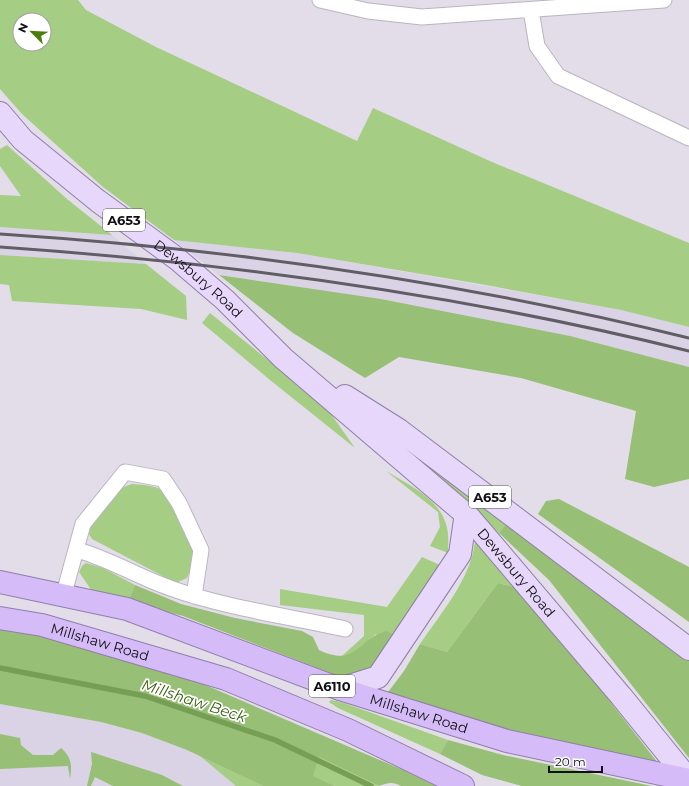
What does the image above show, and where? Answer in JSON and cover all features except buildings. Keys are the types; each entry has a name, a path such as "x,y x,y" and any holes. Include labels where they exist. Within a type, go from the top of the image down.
{"highway":[{"name":"Millshaw Road","path":"0,582 63,597 127,609 340,689 508,741 689,780"},
{"name":"Millshaw Road","path":"0,618 42,625 226,679 348,730 463,786"},
{"name":"A6110","path":"294,708 308,676"}],"main road":[{"name":"Dewsbury Road","path":"0,113 23,140 98,201 176,258 225,300 283,358 466,513 621,696 689,780"},
{"name":"Dewsbury Road","path":"283,358 399,430 689,649"},
{"path":"340,689 378,677 460,554 466,513"}],"street":[{"path":"320,0 368,11 422,17 664,0"},
{"path":"531,10 537,46 558,76 689,138"},
{"path":"63,597 83,524 124,472 163,479 179,504 201,550 194,596"},
{"path":"77,550 100,556 162,585 194,596 345,629"}],"shaded area":[{"path":"0,227 112,235 146,264 0,255"},
{"path":"174,240 297,253 621,310 689,327 689,367 570,336 381,299 219,275"},
{"path":"0,704 101,722 142,733 187,750 263,786 0,786"}],"green space":[{"path":"0,0 78,0 86,10 156,47 357,141 373,108 492,162 689,243 689,327 621,310 297,253 174,240 103,187 22,114 0,89"},
{"path":"7,145 67,199 112,235 0,227 0,195 21,196 0,166 0,149"},
{"path":"0,255 146,264 186,296 187,320 141,309 12,301 9,285 0,284"},
{"path":"219,275 381,299 570,336 689,367 689,479 654,487 625,479 636,411 521,378 399,357 365,378 293,333"},
{"path":"210,313 326,407 355,448 202,323"},
{"path":"433,469 506,524 499,533 431,471"},
{"path":"386,471 423,494 438,509 444,518 447,528 448,553 430,546 440,527 438,512"},
{"path":"132,484 160,489 167,495 177,512 191,543 194,557 187,578 176,583 92,539 89,534 91,525 121,488"},
{"path":"559,499 689,567 689,622 538,514 546,501"},
{"path":"506,524 689,659 689,758 549,580 499,533"},
{"path":"475,541 522,589 498,583 447,652 420,644 446,608 468,569"},
{"path":"422,557 440,565 390,647 376,634 365,645 356,651 342,656 364,636 364,615 280,605 280,589 387,607"},
{"path":"86,563 103,568 135,585 128,602 92,591 79,572 82,566"},
{"path":"498,583 522,589 658,763 502,733 385,696 404,671 420,644 447,652"},
{"path":"135,585 181,604 235,618 302,631 313,637 319,650 332,655 342,656 349,654 377,635 387,631 394,635 377,661 371,667 358,674 336,675 183,616 128,602"},
{"path":"0,626 25,630 182,675 403,770 436,786 401,786 395,783 390,783 379,786 319,757 313,776 335,786 263,786 187,750 142,733 101,722 0,704"},
{"path":"331,700 341,702 448,740 440,754 338,708 329,702"},
{"path":"0,734 20,738 21,745 33,755 53,755 61,748 67,755 70,762 70,779 68,766 0,769"},
{"path":"448,740 503,755 652,786 522,786 482,775 440,754"},
{"path":"91,752 162,775 183,786 113,786 95,777 91,786 87,786 92,764"},
{"path":"200,756 263,786 236,786"},
{"path":"319,757 379,786 335,786 312,776"}],"waterway":[{"name":"Millshaw Beck","path":"0,668 145,696 275,740 371,786"}],"railway":[{"path":"0,234 87,240 174,249 347,271 433,284 519,300 689,338"},
{"path":"0,247 174,262 347,284 519,313 689,351"}]}
